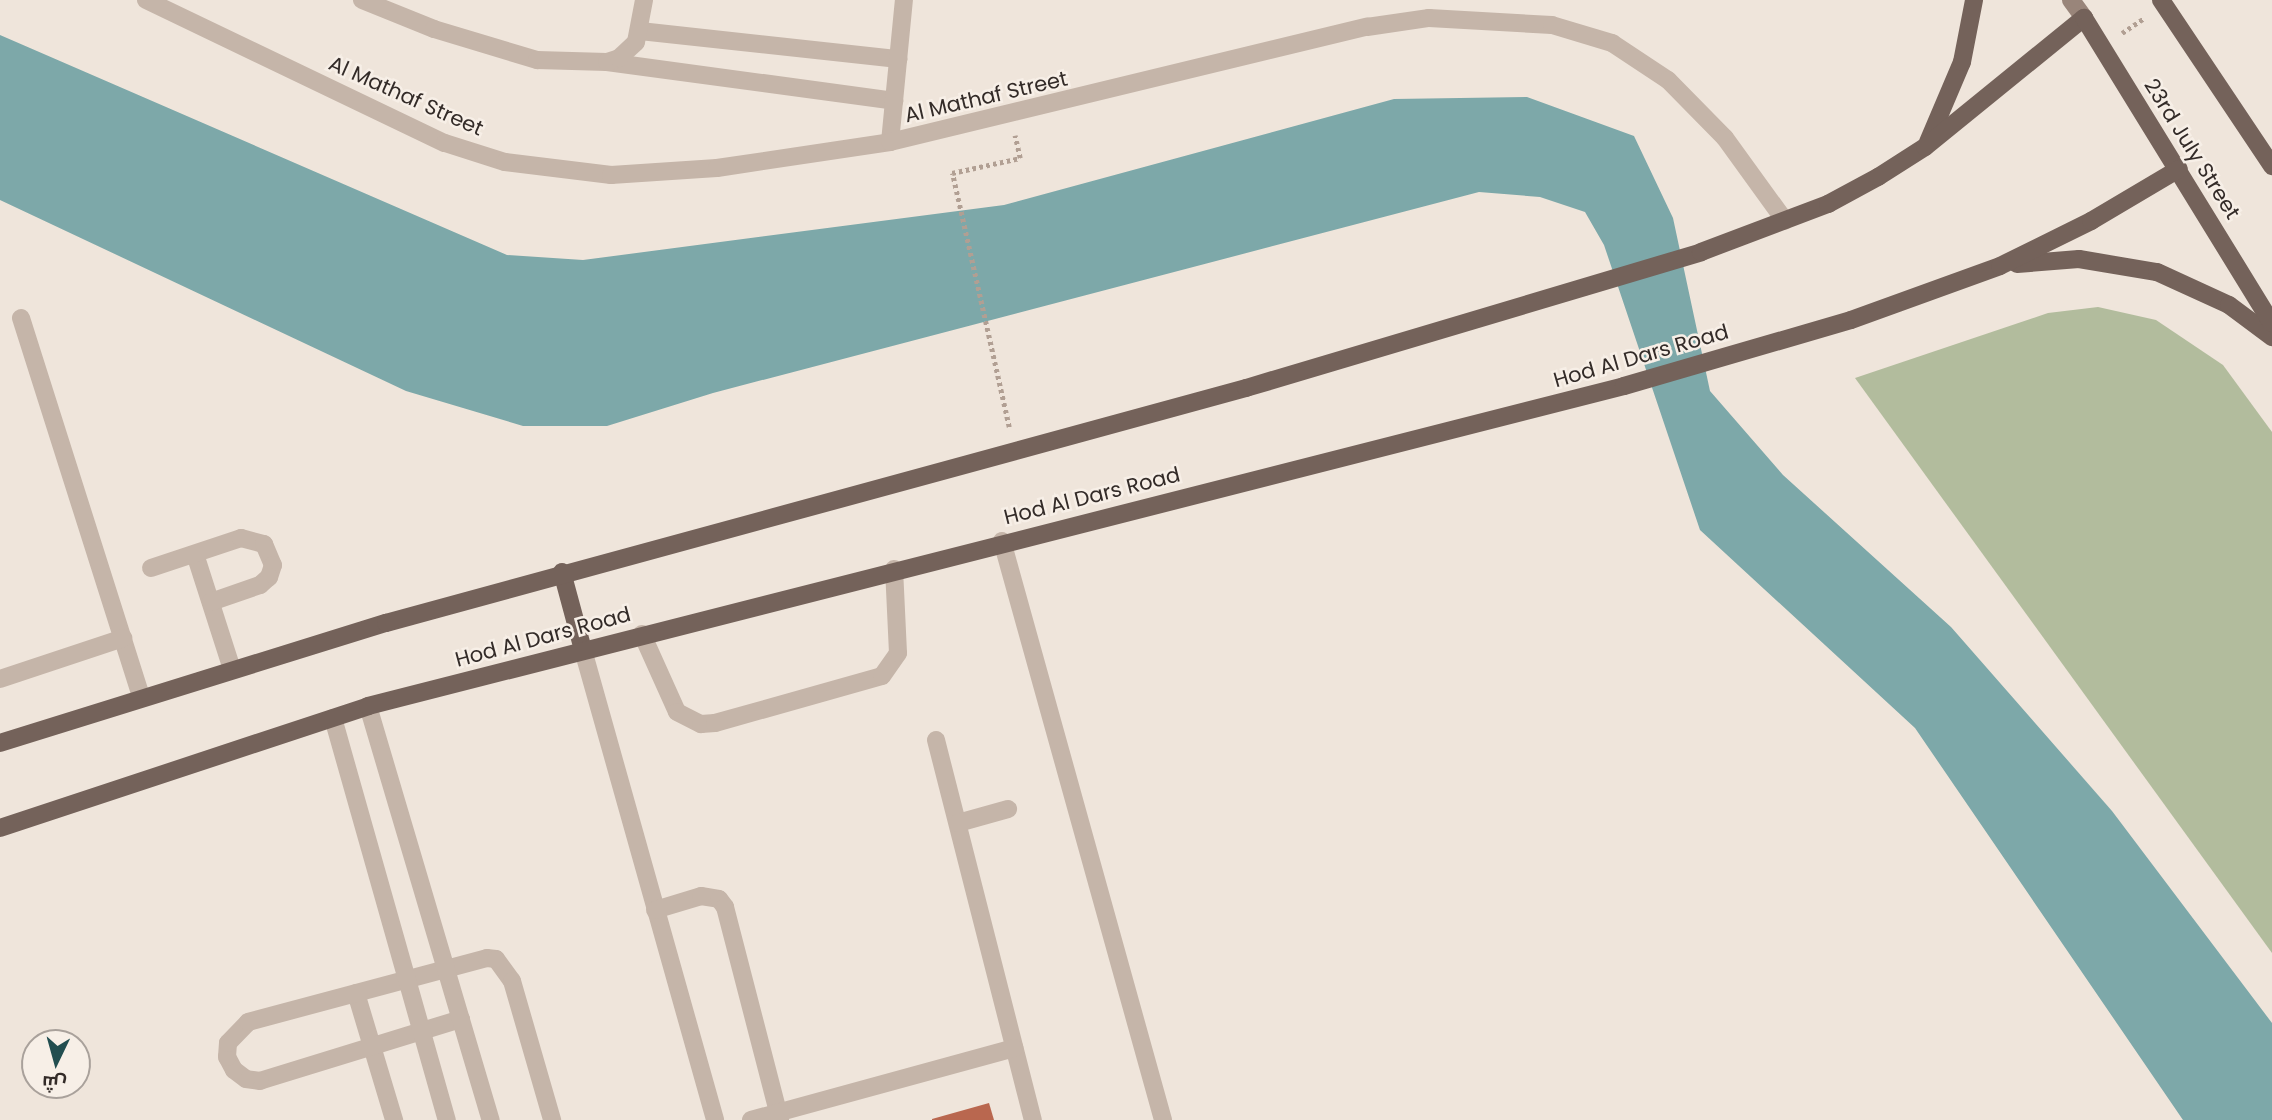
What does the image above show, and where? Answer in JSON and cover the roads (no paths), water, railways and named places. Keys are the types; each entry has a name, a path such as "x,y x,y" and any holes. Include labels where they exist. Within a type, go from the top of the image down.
{"main road":[{"path":"1926,147 1962,62 1975,0"},
{"name":"23rd July Street","path":"2071,0 2179,169 2272,323"},
{"path":"2163,2 2272,166"},
{"path":"0,743 232,668 562,572 1014,448 1246,388 1594,287 1701,252 1785,220 1868,183 1926,147 2084,18"},
{"name":"Hod Al Dars Road","path":"0,828 368,706 1002,541 1624,386 1902,304 2000,266 2091,221 2179,169"},
{"path":"2000,266 2079,259 2157,272 2229,305 2272,337"},
{"path":"562,572 583,650"}],"street":[{"name":"Al Mathaf Street","path":"146,0 445,143 505,162 611,175 664,174 890,142 1011,116 1367,27 1429,18 1552,25 1612,43 1668,80 1725,138 1785,220"},
{"path":"362,0 433,29 537,60 607,62 894,100"},
{"path":"607,62 628,51 640,31 644,0"},
{"path":"890,142 904,0"},
{"path":"640,31 898,60"},
{"path":"21,318 141,696"},
{"path":"151,568 241,538 264,544 271,553 269,577 260,585 211,602"},
{"path":"1002,541 1163,1120"},
{"path":"195,554 232,668"},
{"path":"642,634 677,712 701,724 715,723 882,676 898,653 894,569"},
{"path":"0,679 123,638"},
{"path":"583,650 715,1120"},
{"path":"368,706 491,1120"},
{"path":"333,718 447,1120"},
{"path":"936,740 1033,1120"},
{"path":"958,823 1007,809"},
{"path":"654,910 701,896 719,899 725,907 779,1117"},
{"path":"461,1019 260,1081 246,1079 234,1070 228,1057 228,1043 247,1022 486,958 505,968 552,1120"},
{"path":"356,993 394,1120"},
{"path":"751,1120 779,1117 1014,1048"}],"water":[{"path":"0,35 507,255 583,260 1004,205 1394,99 1527,97 1634,136 1673,218 1710,391 1783,475 1951,627 2112,811 2272,1023 2272,1120 2183,1120 1915,728 1700,530 1604,245 1585,212 1540,197 1479,192 713,393 607,426 523,426 406,391 0,200"}]}
